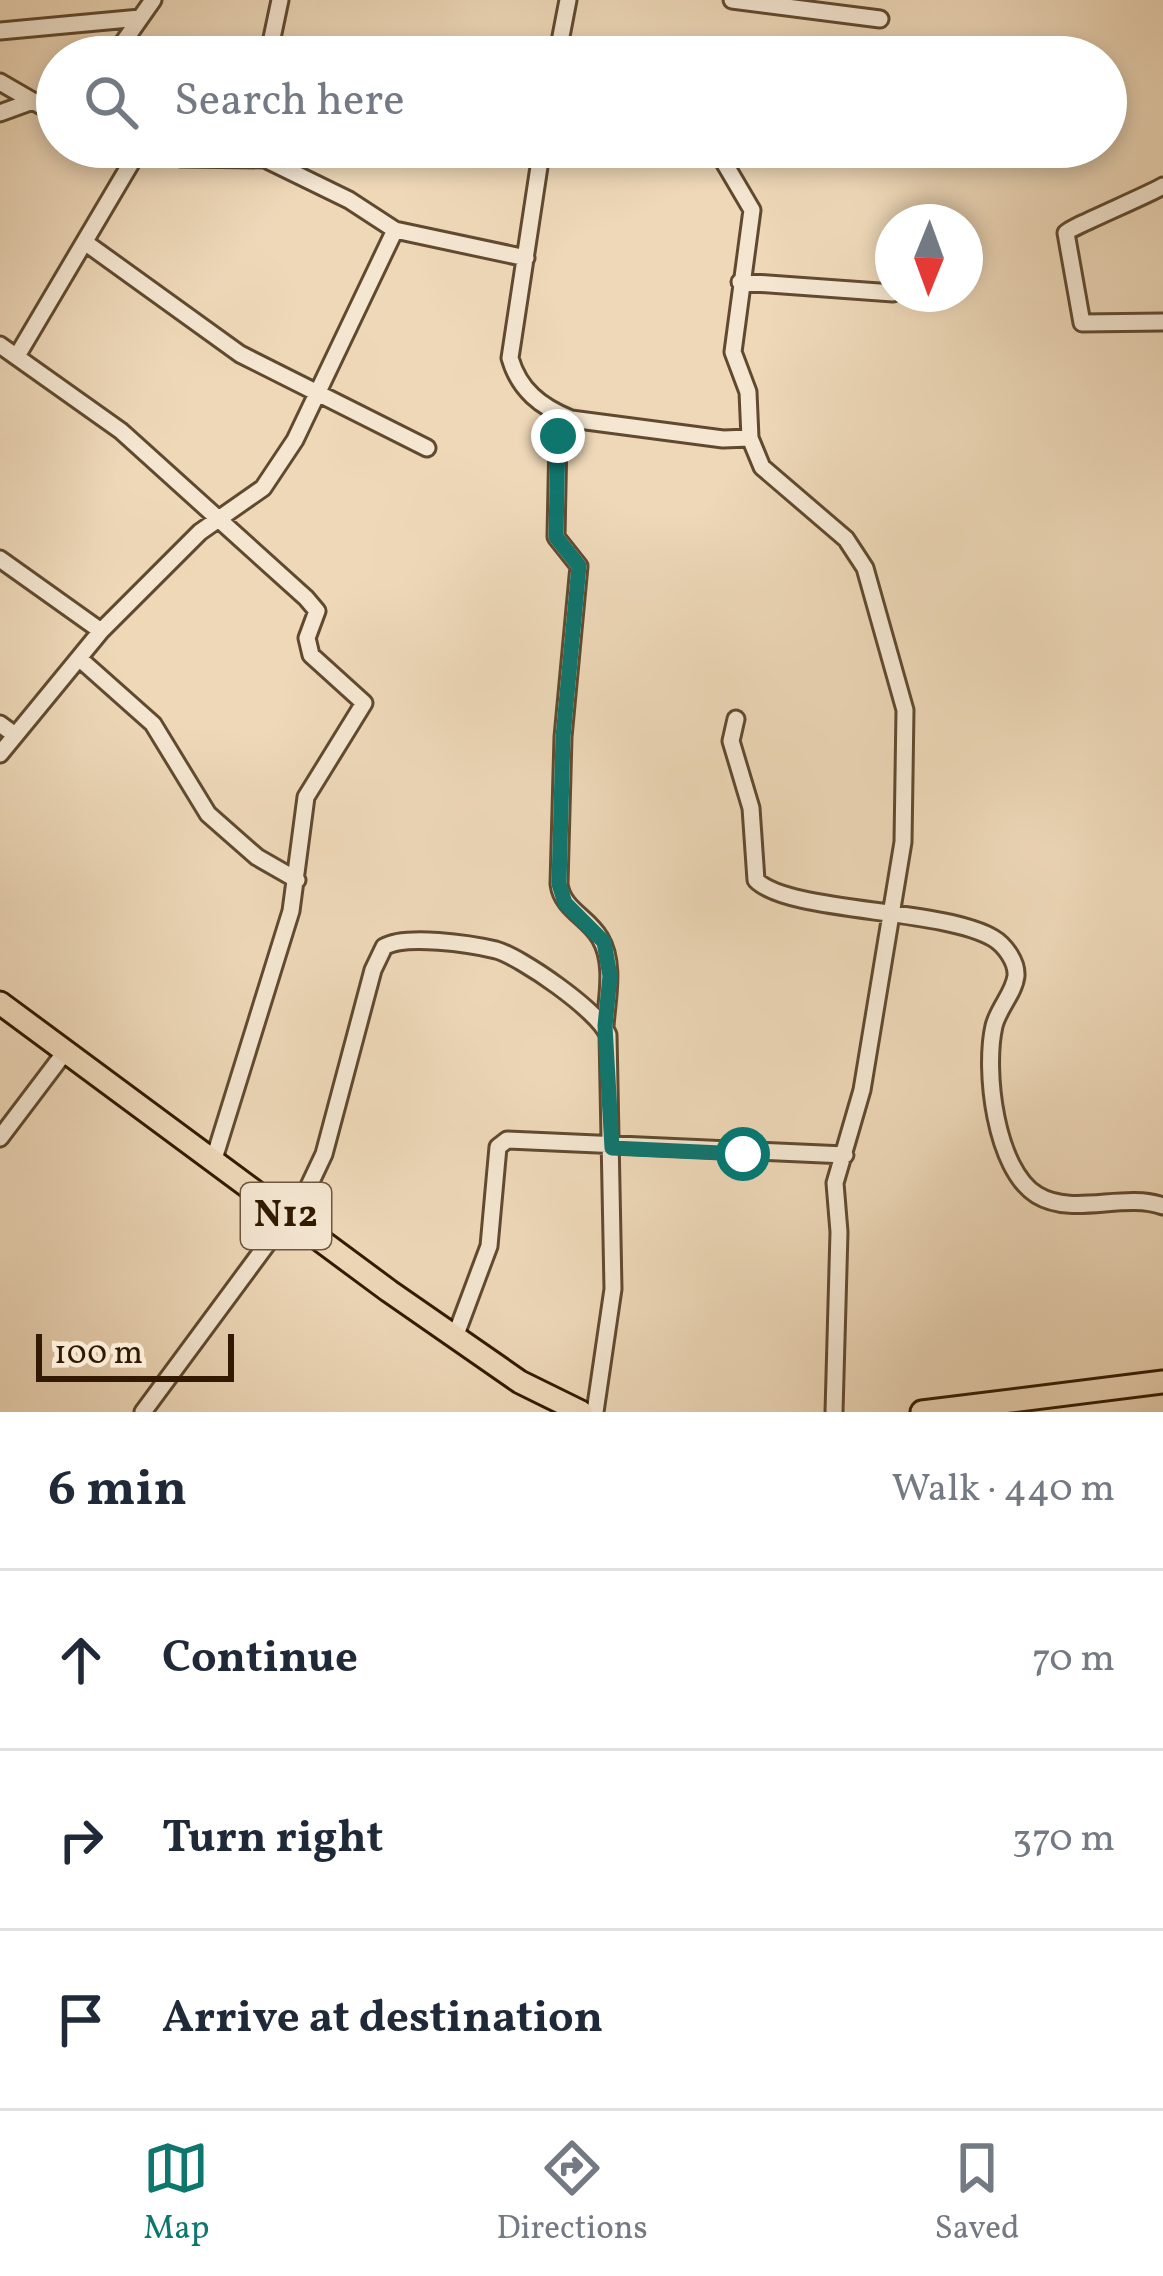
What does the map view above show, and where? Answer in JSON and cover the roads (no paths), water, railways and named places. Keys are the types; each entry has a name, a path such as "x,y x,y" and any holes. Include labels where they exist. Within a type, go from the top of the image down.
{"highway":[{"name":"N12","path":"0,1004 455,1337 520,1382 581,1412"},
{"path":"922,1412 1044,1403 1163,1382"}],"street":[{"path":"128,36 153,0"},
{"path":"272,36 280,0"},
{"path":"561,36 568,0"},
{"path":"732,0 880,19"},
{"path":"0,31 140,19"},
{"path":"0,82 36,102"},
{"path":"0,113 33,100"},
{"path":"17,356 86,243 121,168"},
{"path":"292,168 395,230 526,258"},
{"path":"539,168 509,358 516,379 551,411 571,419 723,440 750,438"},
{"path":"729,168 750,200 733,352 748,392 750,438 773,479 846,539 865,568 903,690 903,842 862,1090 835,1183 839,1232 834,1412"},
{"path":"1163,186 1104,219 1078,221 1066,233 1082,323 1163,322"},
{"path":"0,754 101,631 200,532 263,488 295,440 395,230"},
{"path":"86,243 240,354 318,388 427,448"},
{"path":"740,281 875,292"},
{"path":"0,345 121,431 223,518 317,611 307,638 311,655 364,703 306,796 297,880 212,1162"},
{"path":"551,411 558,436 556,537 579,566 563,737 559,884 565,903 604,942 610,976 605,1026 614,1289 595,1412"},
{"path":"0,559 101,631"},
{"path":"81,660 153,724 208,814 257,857 297,880"},
{"path":"736,719 731,741 752,808 756,880 775,892 891,911 993,938 1010,955 1016,977 994,1024 991,1096 1012,1166 1027,1186 1056,1203 1163,1206"},
{"path":"0,724 15,735"},
{"path":"142,1412 289,1218 324,1154 373,970 384,947 410,938 500,951 605,1026"},
{"path":"0,1138 65,1052"},
{"path":"455,1337 489,1246 498,1148 507,1140 845,1155"}]}
